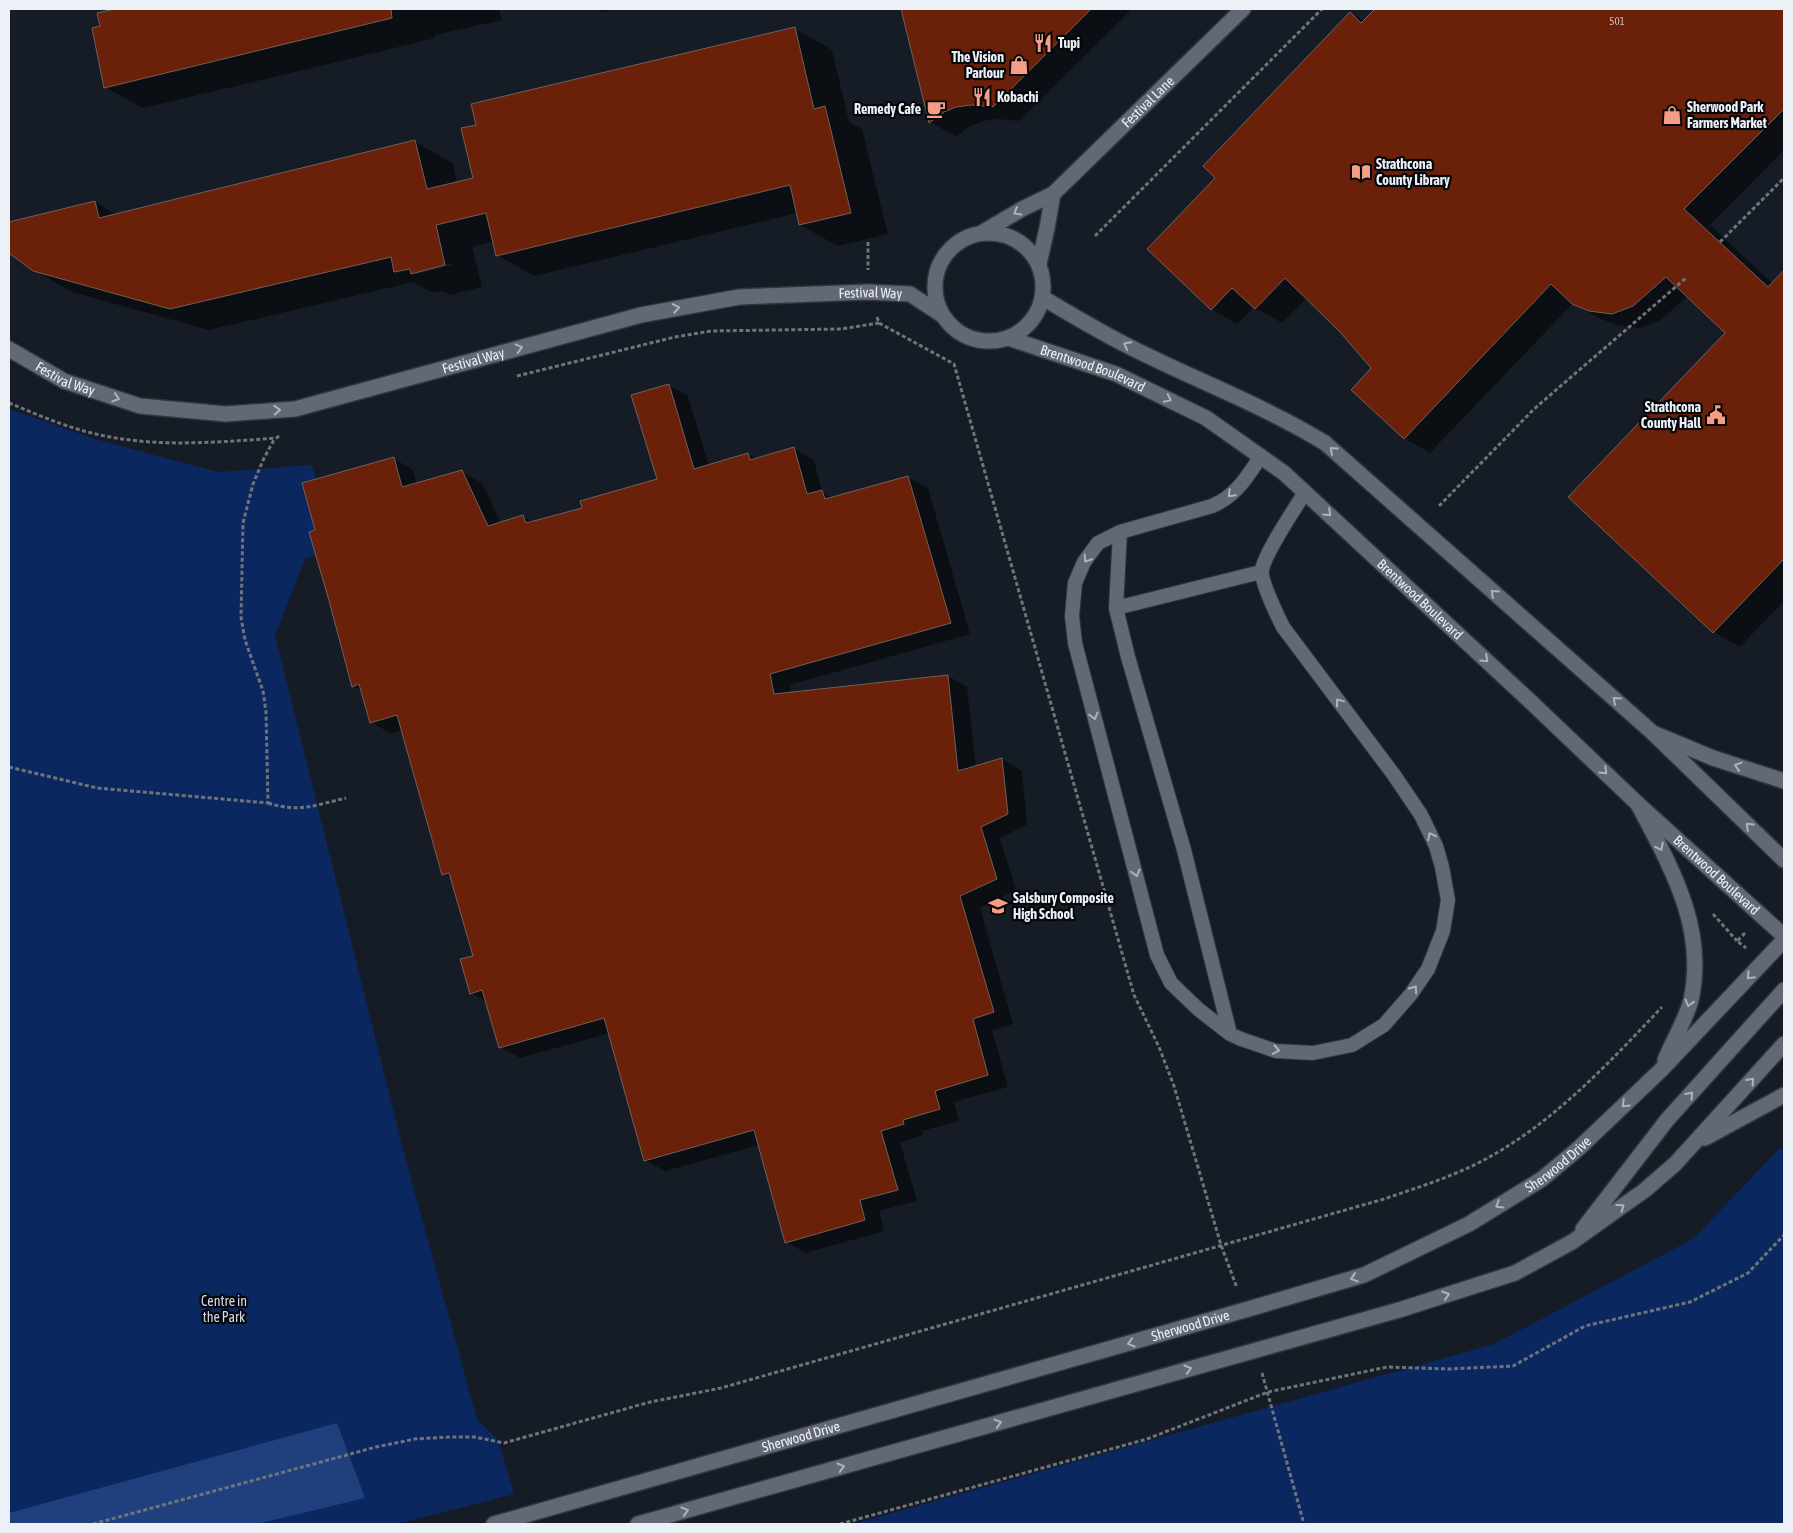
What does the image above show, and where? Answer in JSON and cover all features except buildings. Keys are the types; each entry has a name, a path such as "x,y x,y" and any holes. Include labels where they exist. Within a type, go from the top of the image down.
{"street":[{"name":"Festival Lane","path":"983,232 1022,209 1053,194 1243,9"},
{"path":"1039,264 1048,228 1053,194"},
{"path":"983,232 1000,233 1016,239 1030,250 1039,264 1044,281 1043,298 1036,316 1024,329 1008,338 990,342 971,338 954,329 942,315 935,297 934,279 940,261 952,246 966,237 983,232"},
{"name":"Festival Way","path":"9,349 64,381 140,406 226,414 295,409 641,315 740,297 868,292 910,294 942,315"},
{"path":"1043,298 1130,347 1258,406 1325,443 1653,733 1784,860"},
{"name":"Brentwood Boulevard","path":"1008,338 1116,374 1206,418 1261,456 1306,492 1638,804 1784,936"},
{"path":"1653,733 1713,758 1784,781"},
{"path":"1638,804 1673,872 1688,916 1695,948 1694,976 1690,1002 1660,1070"},
{"name":"Sherwood Drive","path":"494,1524 1364,1275 1469,1224 1542,1179 1578,1149 1660,1070 1784,940"},
{"path":"1572,1242 1667,1120 1784,990"},
{"path":"638,1524 1399,1310 1516,1273 1572,1242 1644,1190 1675,1164 1784,1044"},
{"path":"1695,1143 1784,1095"}],"lane":[{"path":"1261,456 1244,481 1226,500 1212,506 1120,532 1098,542 1084,562 1075,583 1072,616 1075,643 1157,956 1171,983 1198,1009 1230,1034 1276,1052 1313,1053 1352,1045 1384,1024 1411,994 1428,969 1443,931 1448,900 1436,846 1421,815 1394,775 1283,627 1261,572 1265,559 1306,492"},
{"path":"1120,532 1116,608 1128,657 1184,850 1230,1034"},
{"path":"1116,608 1261,572"}],"path":[{"path":"1095,236 1322,9"},
{"path":"1720,242 1784,178"},
{"path":"1439,506 1534,409 1686,278"},
{"path":"868,292 879,323 954,364 1134,995 1159,1047 1174,1086 1221,1245 1240,1293"},
{"path":"268,803 266,712 263,691 245,640 241,617 243,524 253,484 264,458 276,438"},
{"path":"9,767 97,788 268,803 284,808 297,809 346,798"},
{"path":"1711,912 1737,941 1747,949"},
{"path":"1737,941 1745,933"},
{"path":"93,1524 384,1445 415,1439 450,1437 475,1437 504,1443 650,1402 721,1388 1424,1186 1471,1166 1502,1149 1546,1118 1581,1089 1662,1006"},
{"path":"840,1524 1147,1439 1268,1392 1387,1367 1449,1369 1513,1366 1585,1326 1690,1302 1748,1273 1784,1235"},
{"path":"1261,1372 1304,1524"}],"green space":[{"name":"Centre in the Park","path":"9,409 98,440 218,472 312,465 336,550 305,558 275,636 403,1150 477,1419 498,1440 514,1494 397,1524 9,1524"},
{"path":"1784,1147 1784,1524 853,1524 1494,1344 1693,1239 1778,1150"}],"shaded area":[{"path":"337,1423 365,1498 257,1524 9,1524 9,1513"}],"place":[{"name":"Tupi","path":"1043,43"},
{"name":"The Vision Parlour","path":"1019,65"},
{"name":"Kobachi","path":"982,97"},
{"name":"Remedy Cafe","path":"936,109"},
{"name":"Sherwood Park Farmers Market","path":"1672,115"},
{"name":"Strathcona County Library","path":"1361,172"},
{"name":"Strathcona County Hall","path":"1716,415"},
{"name":"Salsbury Composite High School","path":"998,906"}]}
